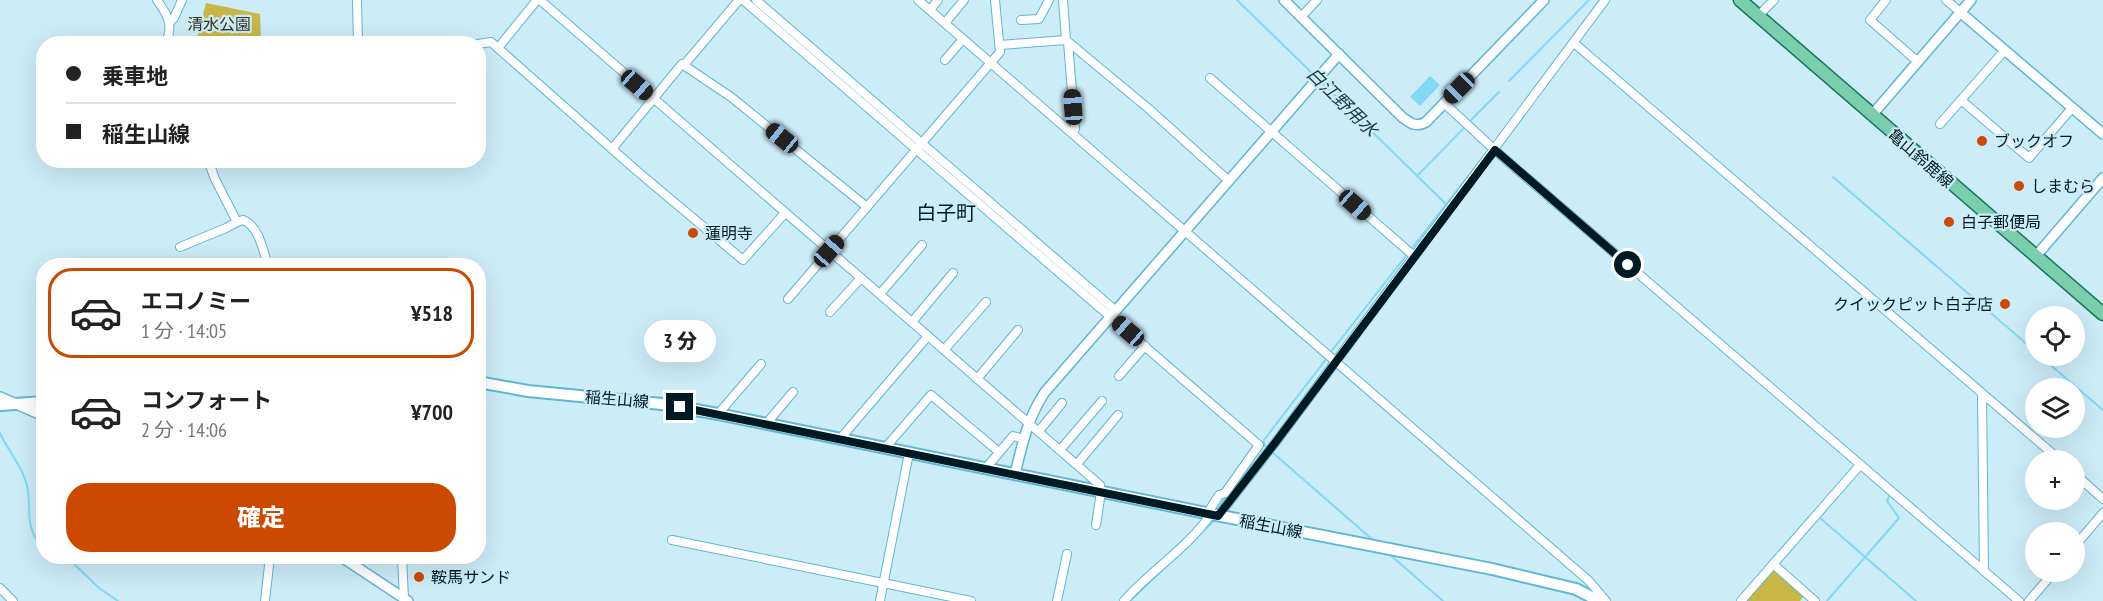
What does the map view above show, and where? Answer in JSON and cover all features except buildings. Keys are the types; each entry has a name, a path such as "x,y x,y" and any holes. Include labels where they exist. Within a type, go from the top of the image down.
{"main road":[{"name":"亀山鈴鹿線","path":"1740,0 2103,314"},
{"name":"稲生山線","path":"486,383 528,391 662,404 1015,474 1101,488 1212,515 1542,580 1575,589 1599,601"},
{"path":"0,405 36,402"}],"street":[{"path":"157,0 170,22 168,36"},
{"path":"170,22 182,0"},
{"path":"357,0 358,36"},
{"path":"498,48 538,0 1077,464 1101,488 1096,525"},
{"path":"612,149 741,0 920,147"},
{"path":"756,0 1259,445 1225,493 1219,495 1212,515"},
{"path":"918,0 1589,581 1606,601"},
{"path":"930,10 938,0"},
{"path":"945,23 964,0"},
{"path":"788,299 1000,52 995,0"},
{"path":"1021,20 1039,19 1049,0"},
{"path":"1063,0 1075,129 1072,133"},
{"path":"1284,0 1410,124 1422,124 1544,0"},
{"path":"1301,17 1317,0"},
{"path":"1124,601 1190,540 1264,457 1493,147 1605,0"},
{"path":"1758,16 1774,0"},
{"path":"1886,0 1869,20 1917,61"},
{"path":"1946,0 2103,134"},
{"path":"1872,115 1971,0"},
{"path":"945,60 963,39"},
{"path":"1000,45 1067,41 1149,109 1229,181"},
{"path":"486,43 491,42 743,260 785,213"},
{"path":"1574,43 2048,450"},
{"path":"1941,124 2005,50"},
{"path":"1015,474 1029,423 1036,406 1046,392 1339,54"},
{"path":"684,65 731,97 867,207"},
{"path":"1210,78 1413,256"},
{"path":"1961,100 2030,158 2072,108"},
{"path":"1444,103 2019,601"},
{"path":"211,168 237,222"},
{"path":"2036,256 2103,178"},
{"path":"180,246 243,220 251,225 265,258"},
{"path":"880,294 922,245"},
{"path":"912,322 953,273"},
{"path":"830,312 861,278"},
{"path":"944,350 986,302"},
{"path":"977,378 1018,330"},
{"path":"840,439 928,336"},
{"path":"1119,376 1145,346"},
{"path":"718,414 761,364"},
{"path":"766,424 793,392"},
{"path":"1982,394 1984,571"},
{"path":"885,448 931,395 999,453"},
{"path":"0,397 36,412"},
{"path":"1060,450 1102,401"},
{"path":"1039,431 1062,403"},
{"path":"1077,464 1118,415"},
{"path":"986,468 1013,436 1024,439"},
{"path":"880,601 909,453"},
{"path":"1741,601 1860,465"},
{"path":"2085,483 2103,499"},
{"path":"2085,534 2103,513"},
{"path":"672,540 971,601"},
{"path":"1057,601 1067,554"},
{"path":"265,601 269,564"},
{"path":"352,564 406,600"},
{"path":"403,564 406,600"},
{"path":"1773,564 1815,601"},
{"path":"2029,601 2045,582"},
{"path":"0,588 13,601"}],"green space":[{"name":"清水公園","path":"206,3 260,14 261,36 198,36"},
{"path":"1773,566 1805,594 1800,601 1743,601"}],"water":[{"path":"1430,76 1440,85 1420,106 1410,97"}],"waterway":[{"name":"白江野用水","path":"1237,0 1316,77"},
{"path":"1509,81 1589,0"},
{"path":"1559,56 1600,0"},
{"name":"白江野用水","path":"1320,81 1447,205"},
{"path":"1469,122 1499,92"},
{"path":"1417,176 1465,127"},
{"path":"1330,353 1487,152"},
{"path":"1833,177 2025,343"},
{"path":"1116,316 1268,448"},
{"path":"1264,445 1264,440 1327,358"},
{"path":"2052,366 2103,410"},
{"path":"0,433 25,479 28,489 30,522 36,538"},
{"path":"1272,452 1374,541"},
{"path":"1218,509 1226,495"},
{"path":"1827,601 1899,518 1887,501 1890,495"},
{"path":"1819,517 1916,601"},
{"path":"1130,601 1215,520"},
{"path":"1387,552 1443,601"},
{"path":"74,564 99,588 118,601"}],"place":[{"name":"ブックオフ","path":"1982,141"},
{"name":"しまむら","path":"2019,186"},
{"name":"白子郵便局","path":"1949,222"},
{"name":"蓮明寺","path":"693,233"},
{"name":"クイックピット白子店","path":"2005,304"},
{"name":"鞍馬サンド","path":"419,577"}],"district":[{"name":"白子町","path":"946,213"}],"route":[{"path":"680,407 1218,516 1495,150 1628,265"}]}
